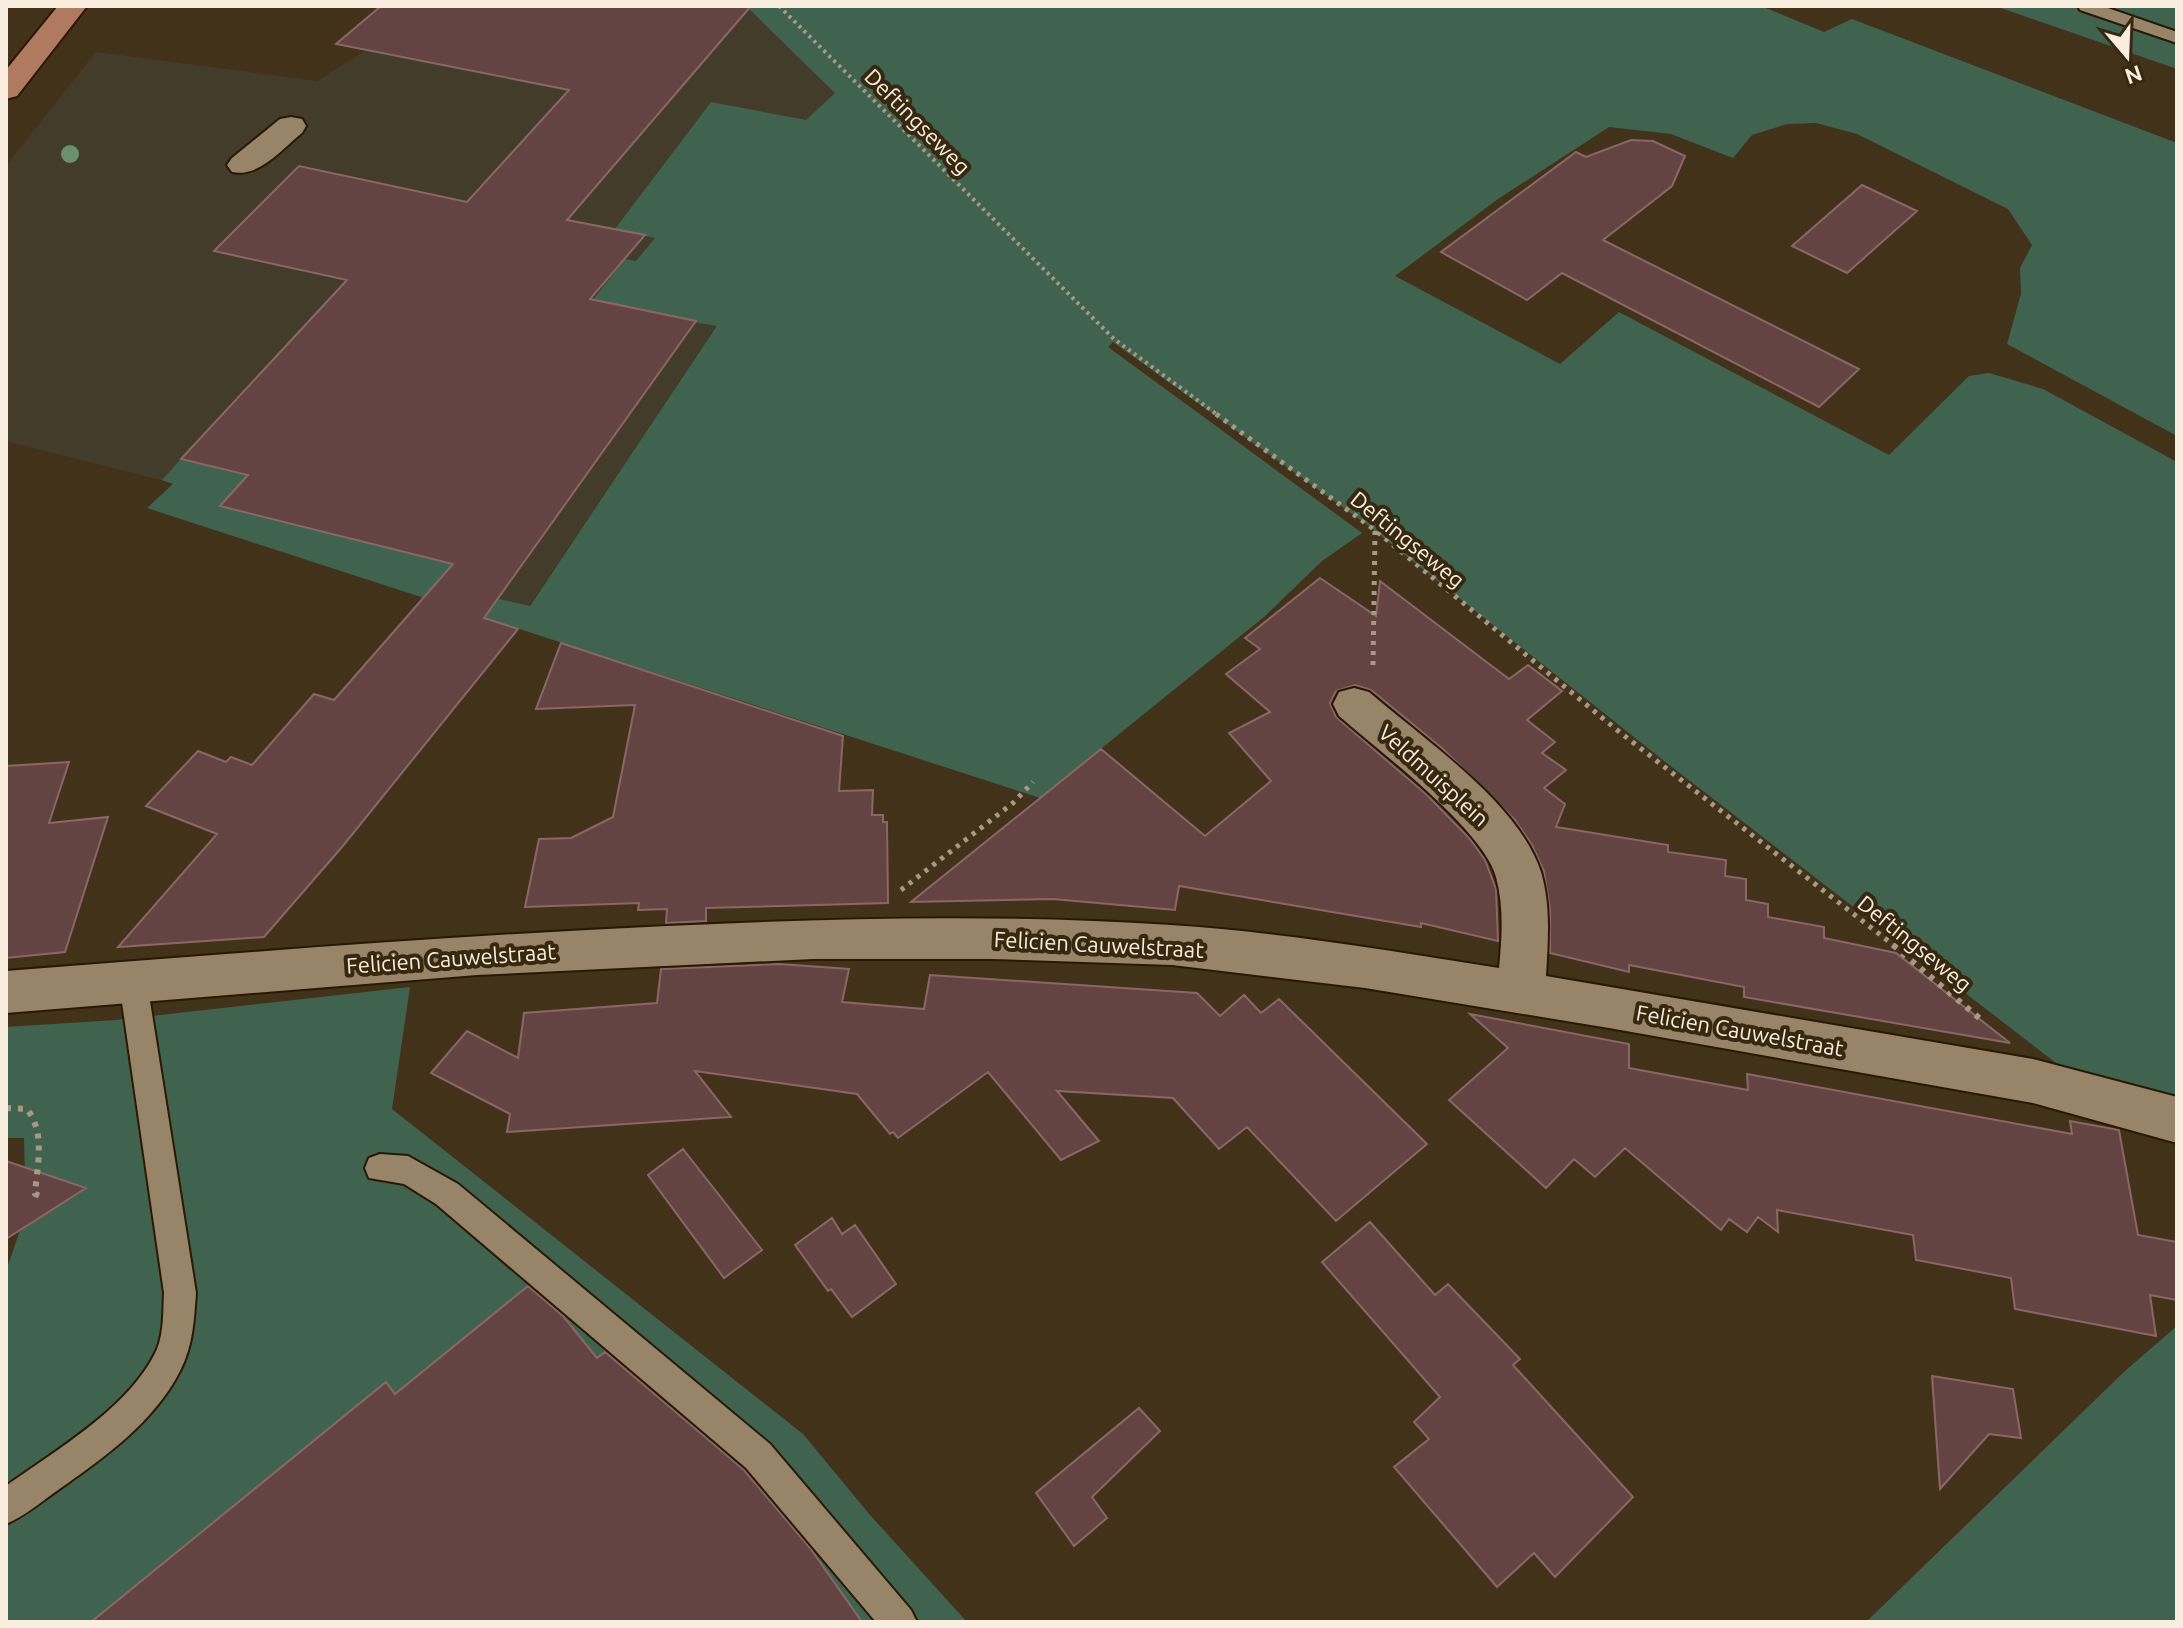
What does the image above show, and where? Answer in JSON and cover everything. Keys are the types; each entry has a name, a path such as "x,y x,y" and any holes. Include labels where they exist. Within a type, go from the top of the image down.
{"main road":[{"path":"6,90 73,6"}],"street":[{"path":"243,165 291,126"},
{"name":"Veldmuisplein","path":"1354,704 1489,822 1518,872 1526,922 1521,993"},
{"name":"Felicien Cauwelstraat","path":"6,992 477,955 813,939 993,939 1172,945 1365,967 2033,1081 2177,1120"}],"lane":[{"path":"2086,6 2177,38"},
{"path":"6,1507 131,1411 169,1359 177,1330 180,1293 133,982"},
{"path":"380,1168 408,1170 447,1194 758,1456 899,1622"}],"path":[{"name":"Deftingseweg","path":"779,6 1114,339 1375,530 1617,730 1938,980 1974,1011 2033,1081"},
{"path":"1354,704 1373,673 1375,530"},
{"path":"875,939 884,908 899,892 1013,803 1033,782"},
{"path":"6,1108 27,1109 34,1114 39,1128 35,1194 43,1197"}],"shaded area":[{"path":"746,6 836,92 806,121 711,102 655,237 636,262 619,309 718,326 529,606 459,590 220,506 247,476 173,483 6,441 6,166 96,52 317,81 389,36"}],"green space":[{"path":"746,6 1761,6 1824,32 1852,19 2177,143 2177,436 2007,344 2021,294 2020,268 2032,245 2008,209 1857,134 1816,123 1787,124 1752,135 1733,158 1671,134 1609,127 1498,199 1395,276 1560,364 1619,312 1889,455 1969,376 1989,373 2043,389 2177,462 2177,1101 2128,1095 2056,1063 1668,764 1366,524 1113,342 1108,347 1362,533 1322,561 1264,617 1040,798 147,508 173,484 162,480 181,459 248,475 220,506 474,569 459,590 530,606 717,326 619,309 575,323 625,259 636,261 655,238 615,229 711,102 806,120 835,93"},
{"path":"1995,6 2177,6 2177,69"},
{"path":"410,987 392,1109 803,1434 870,1515 967,1622 6,1622 6,1271 26,1213 24,1138 6,1138 6,1027 116,1020"},
{"path":"2177,1326 2177,1622 1866,1622 2126,1370"}],"building":[{"path":"381,6 751,6 567,220 645,235 590,299 696,321 484,618 518,629 342,847 264,937 118,947 217,834 146,806 198,751 226,762 231,757 252,765 314,694 334,700 453,564 220,506 248,475 181,459 347,280 214,251 299,166 467,202 569,90 336,44"},
{"path":"1631,140 1653,141 1685,156 1672,186 1603,240 1859,369 1819,407 1562,273 1527,300 1441,252 1576,152 1586,157"},
{"path":"1862,185 1917,211 1847,273 1792,246"},
{"path":"1320,578 1376,616 1380,581 1509,679 1528,665 1562,691 1527,720 1555,742 1542,753 1566,770 1544,788 1565,804 1556,827 1668,845 1668,852 1726,860 1725,876 1746,879 1746,900 1768,904 1768,917 1824,927 1824,938 1896,953 2010,1043 1744,997 1744,987 1629,965 1629,972 1550,953 1550,910 1544,871 1532,845 1515,820 1443,749 1371,690 1355,685 1336,691 1330,703 1336,717 1426,794 1470,839 1485,860 1496,889 1498,941 1421,923 1421,927 1179,886 1175,910 1053,899 911,902 1101,749 1205,836 1271,781 1229,733 1270,712 1226,674 1260,649 1245,638"},
{"path":"561,643 843,736 839,791 873,790 872,815 883,815 883,822 887,822 888,903 706,908 706,921 666,923 667,909 638,910 639,903 525,907 539,839 571,838 613,817 635,705 536,709"},
{"path":"69,762 49,823 108,817 65,952 6,958 6,766"},
{"path":"779,964 849,969 842,1002 924,1009 930,975 1197,993 1220,1016 1244,995 1261,1013 1279,999 1427,1144 1336,1221 1247,1127 1219,1149 1173,1098 1057,1091 1099,1141 1061,1160 988,1072 898,1138 893,1132 890,1134 857,1094 695,1071 731,1117 507,1132 510,1114 431,1073 467,1031 518,1058 524,1013 657,1003 661,969"},
{"path":"1470,1014 1629,1044 1629,1068 1748,1090 1747,1074 2072,1134 2070,1121 2119,1130 2138,1235 2177,1242 2177,1300 2150,1295 2156,1336 2015,1309 2011,1278 1916,1260 1913,1235 1777,1210 1778,1232 1758,1217 1747,1232 1729,1219 1721,1230 1625,1148 1595,1177 1574,1159 1546,1188 1449,1100 1508,1048"},
{"path":"683,1149 762,1250 724,1278 648,1175"},
{"path":"6,1161 86,1188 6,1239"},
{"path":"832,1218 842,1234 855,1225 896,1284 852,1317 831,1289 828,1291 795,1245"},
{"path":"1370,1222 1435,1295 1448,1284 1520,1359 1513,1365 1633,1497 1555,1577 1534,1553 1497,1587 1394,1467 1429,1439 1414,1422 1440,1397 1322,1262"},
{"path":"528,1286 563,1316 597,1358 605,1352 744,1470 810,1548 862,1622 91,1622 386,1382 395,1394"},
{"path":"1932,1376 2013,1389 2021,1438 1989,1434 1940,1489"},
{"path":"1139,1408 1160,1431 1092,1497 1107,1518 1074,1546 1036,1493"}]}
